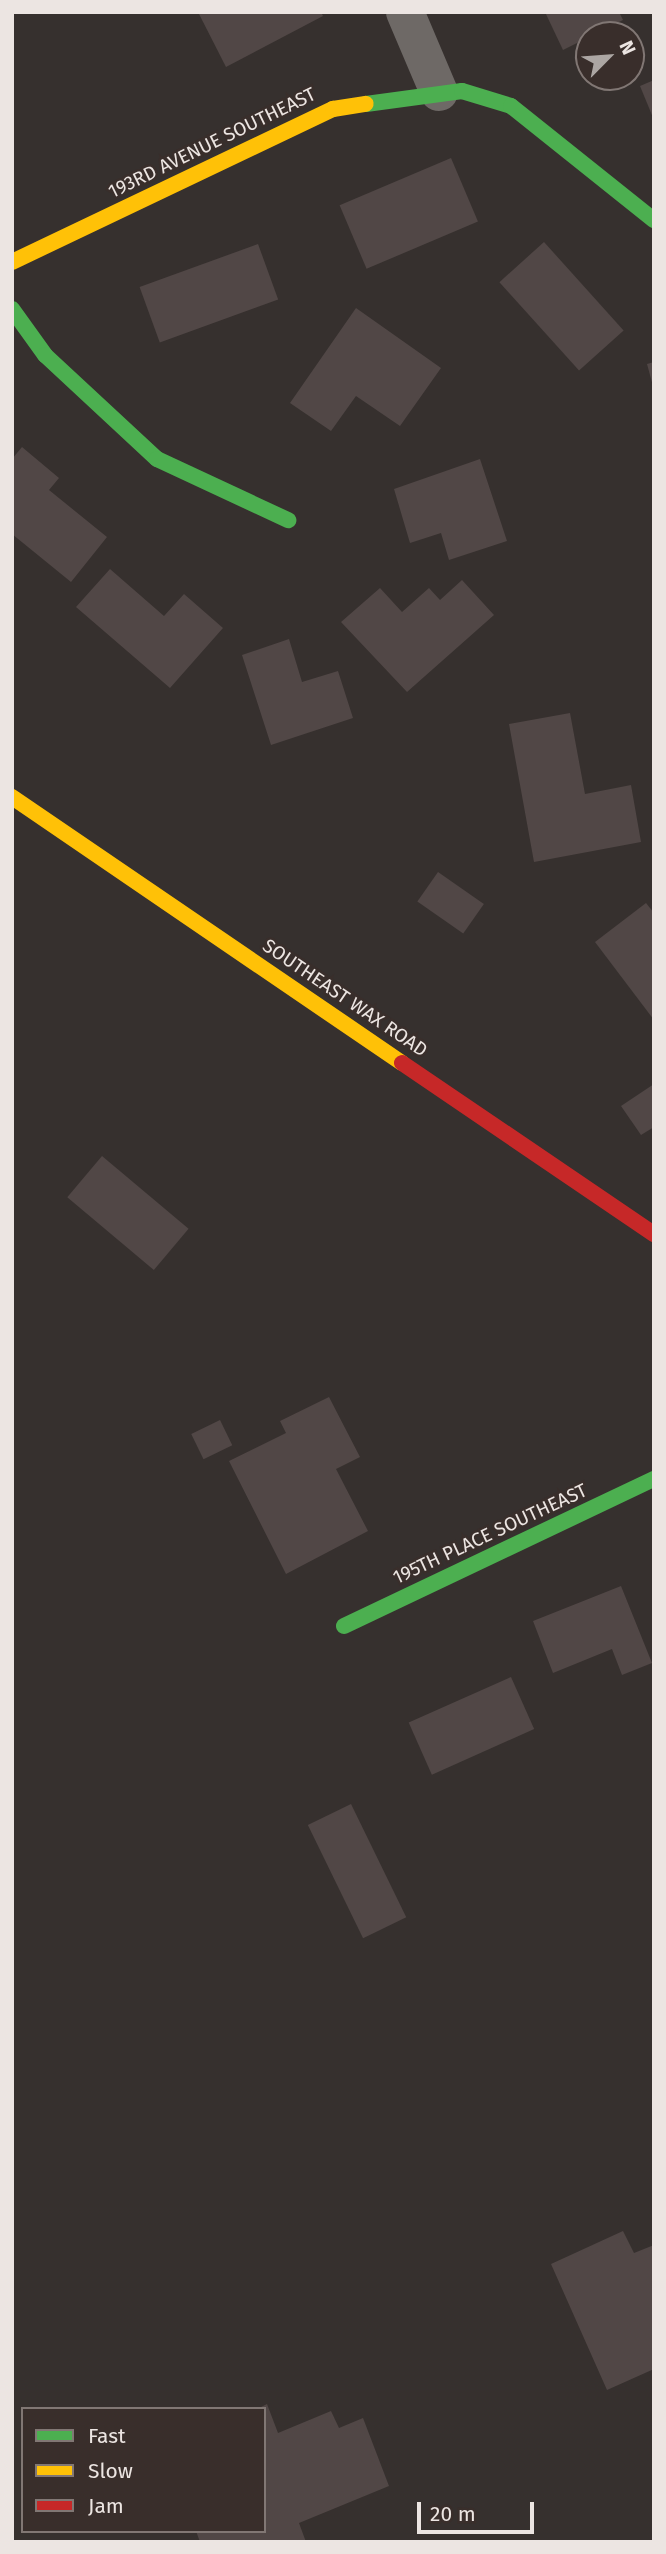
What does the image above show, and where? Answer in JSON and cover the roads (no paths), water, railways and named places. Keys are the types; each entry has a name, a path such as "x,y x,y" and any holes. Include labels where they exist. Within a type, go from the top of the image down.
{"street":[{"path":"405,12 439,92"},
{"name":"193RD AVENUE SOUTHEAST","path":"12,262 333,109 439,92 462,91 511,106 654,220"},
{"path":"12,309 46,355 157,459 288,520"},
{"name":"SOUTHEAST WAX ROAD","path":"12,797 654,1234"},
{"name":"195TH PLACE SOUTHEAST","path":"344,1626 654,1479"}]}
